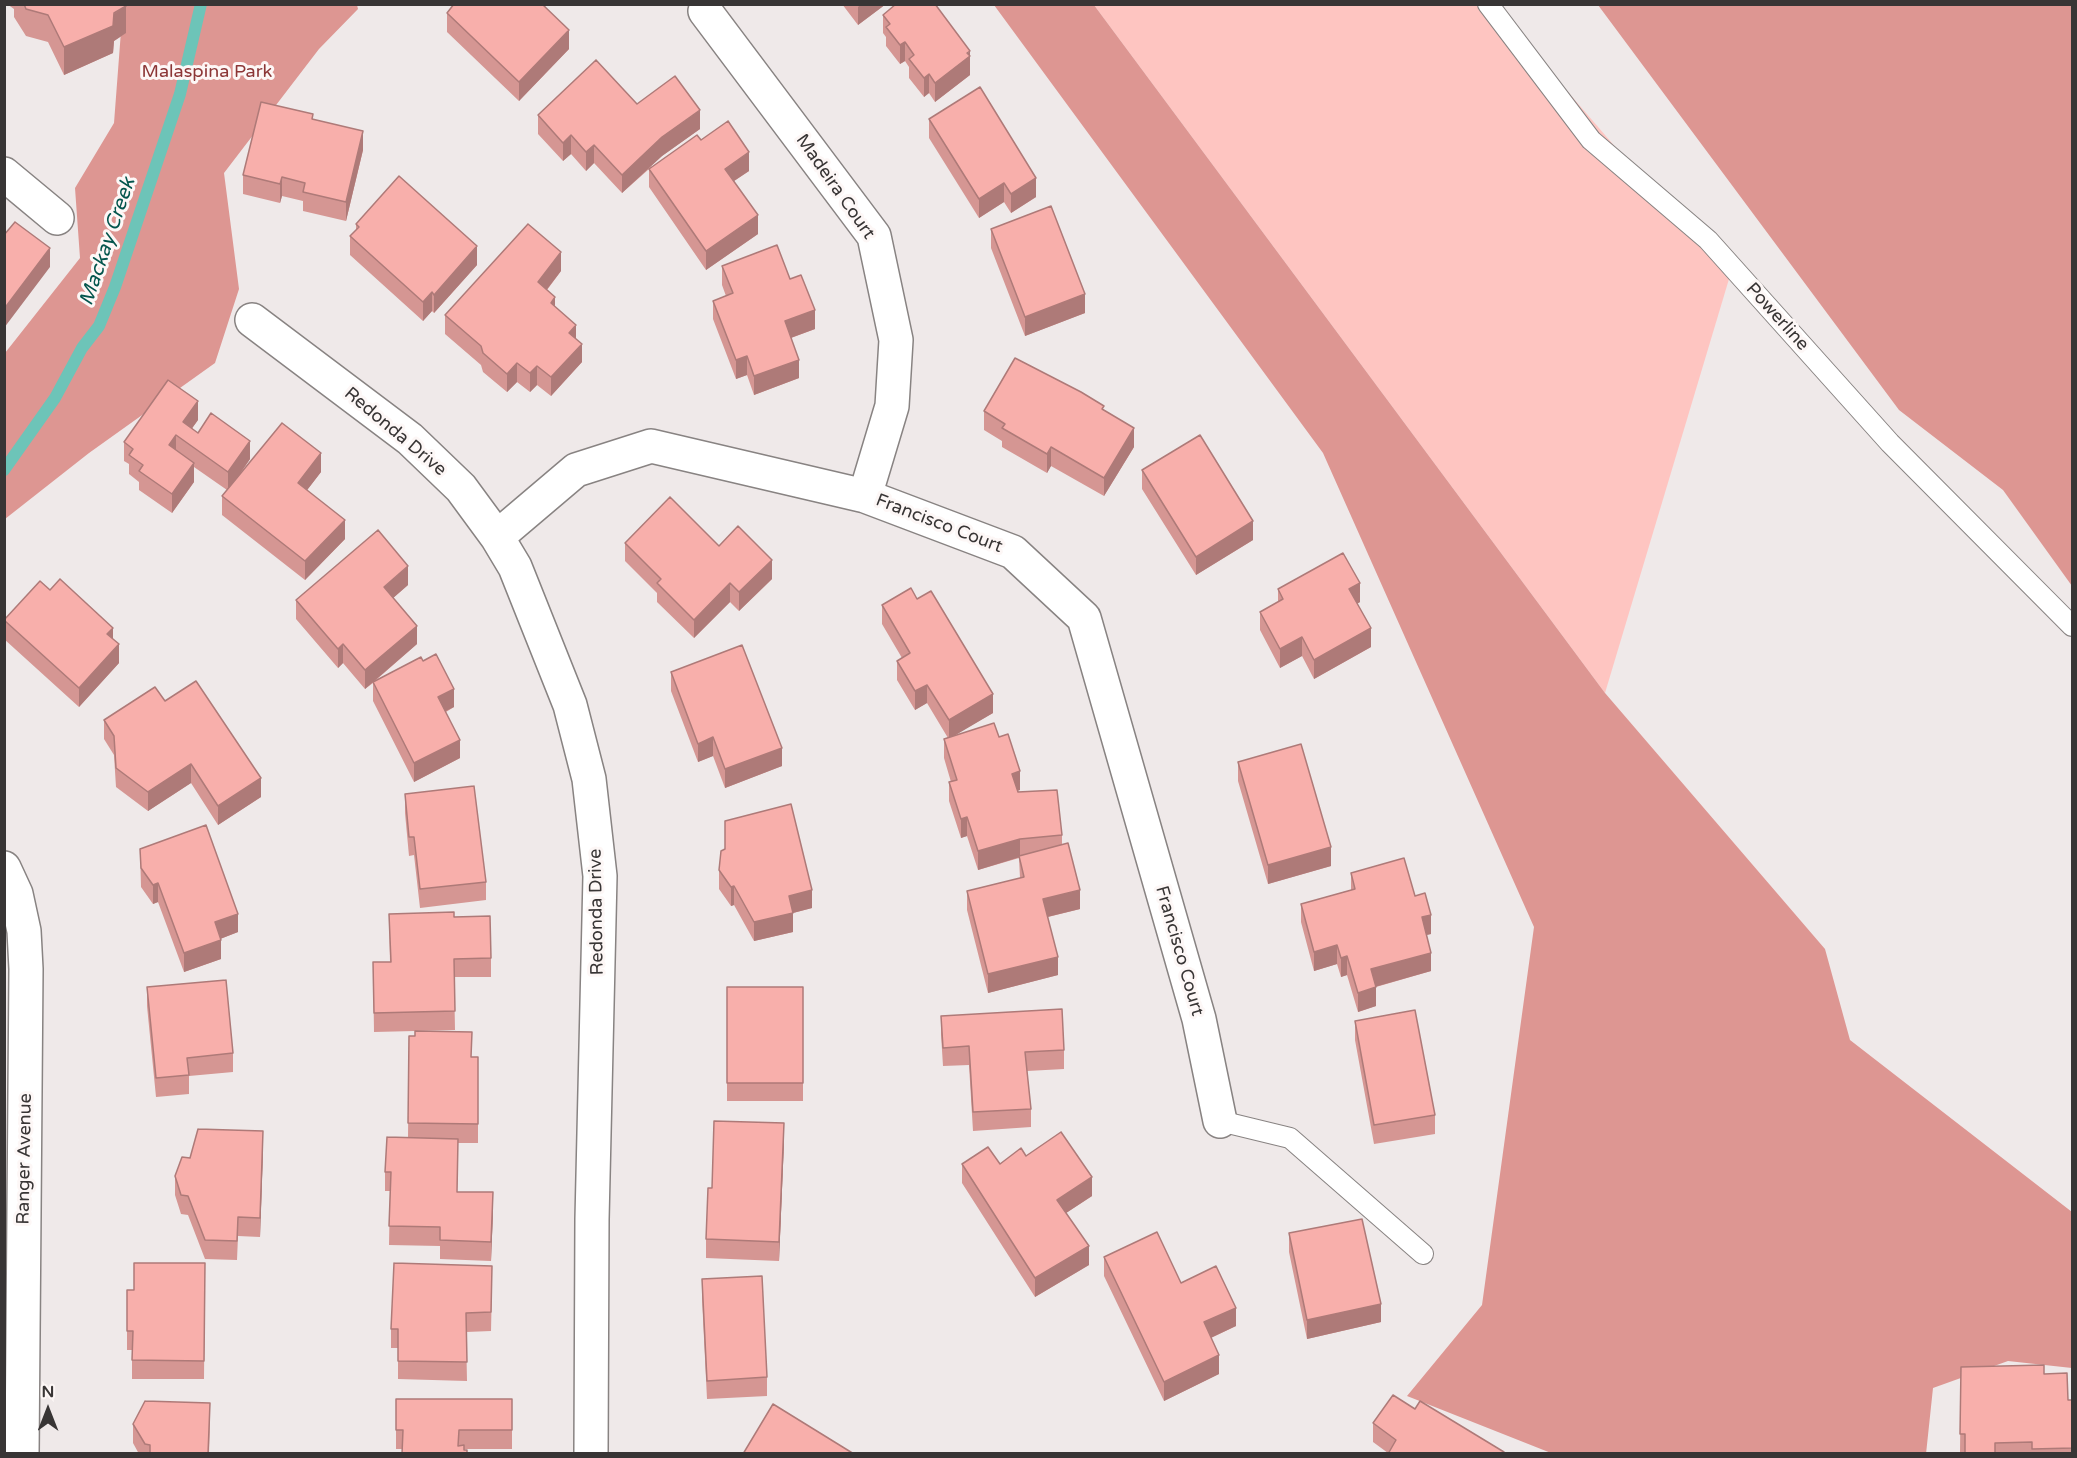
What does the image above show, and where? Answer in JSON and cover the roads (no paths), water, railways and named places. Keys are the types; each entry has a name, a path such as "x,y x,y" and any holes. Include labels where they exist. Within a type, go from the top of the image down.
{"street":[{"name":"Madeira Court","path":"705,10 874,236 896,340 892,406 865,496"},
{"path":"4,174 57,218"},
{"name":"Redonda Drive","path":"252,320 410,439 460,488 497,537 515,567 570,705 589,779 600,876 592,1219 591,1454"},
{"name":"Francisco Court","path":"497,537 576,470 651,446 865,496 1013,552 1084,618 1199,1019 1220,1121"},
{"name":"Ranger Avenue","path":"4,868 16,894 24,931 27,1036 13,1294 22,1454"}],"lane":[{"name":"Powerline","path":"1488,4 1590,140 1708,240 1890,443 2073,626"},
{"path":"1220,1121 1290,1138 1423,1254"}],"waterway":[{"name":"Mackay Creek","path":"4,470 55,398 82,348 99,326 115,287 180,94 201,4"}],"park label":[{"name":"Malaspina Park","path":"207,72"}]}
